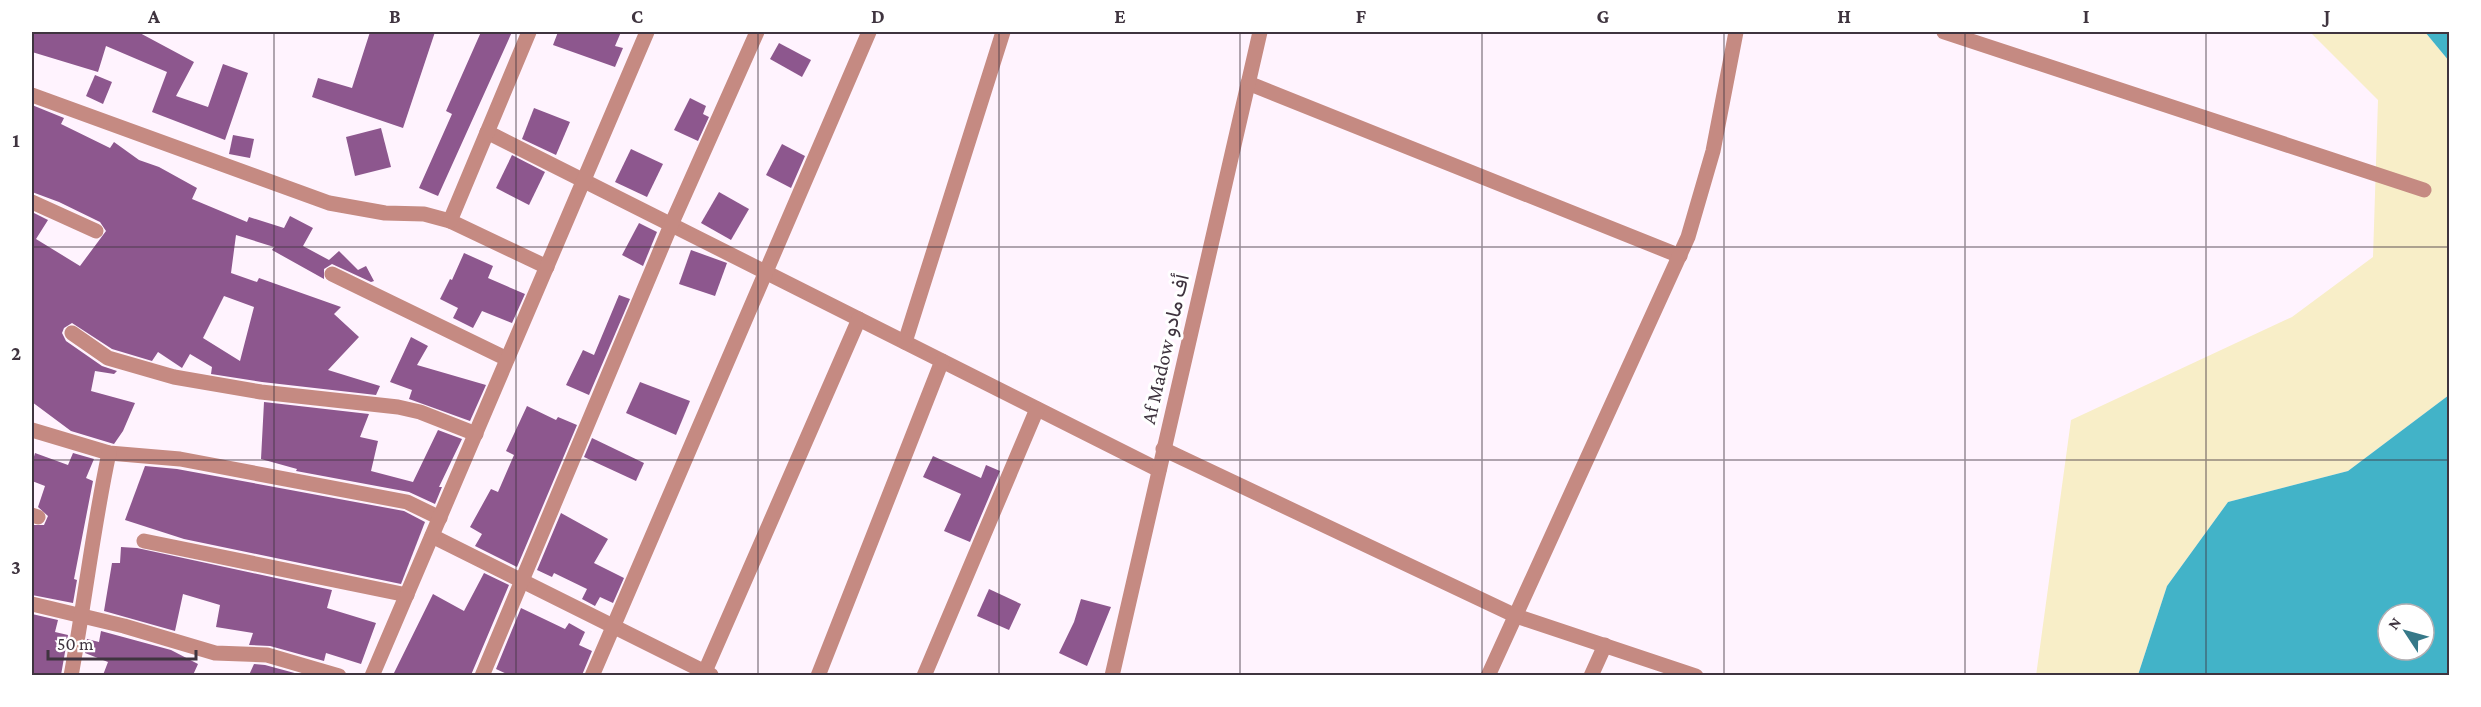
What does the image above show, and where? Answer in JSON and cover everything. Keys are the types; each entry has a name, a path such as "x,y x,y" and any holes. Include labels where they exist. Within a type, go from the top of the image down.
{"street":[{"path":"450,221 529,32"},
{"path":"372,675 647,32"},
{"path":"482,675 671,225 757,32"},
{"path":"592,675 869,32"},
{"path":"904,342 1004,32"},
{"name":"Af Madow أف مادو","path":"1112,675 1260,32"},
{"path":"1488,675 1688,237 1713,151 1736,32"},
{"path":"1944,32 2424,190"},
{"path":"1248,83 1680,256"},
{"path":"32,95 329,204 385,213 424,214 450,221 547,267"},
{"path":"487,132 1159,470"},
{"path":"32,202 96,231"},
{"path":"332,274 507,359"},
{"path":"432,536 706,674 859,320"},
{"path":"72,333 108,358 133,366 261,392 398,407 420,412 476,434"},
{"path":"818,675 942,361"},
{"path":"924,675 1037,409"},
{"path":"32,430 109,453 180,459 407,502 440,518"},
{"path":"1164,449 1516,616 1686,674"},
{"path":"71,675 82,616 93,530 109,453"},
{"path":"144,541 406,595"},
{"path":"32,604 215,653 267,655 339,675"},
{"path":"1591,675 1605,645"}],"sand":[{"path":"2310,32 2425,32 2449,61 2449,395 2348,471 2228,502 2167,586 2138,675 2036,676 2071,420 2292,317 2373,257 2378,100"}],"water":[{"path":"2425,32 2449,32 2449,61"},
{"path":"2449,395 2449,675 2138,675 2167,586 2228,502 2348,471"}],"building":[{"path":"32,32 138,32 194,62 176,96 208,107 223,64 248,73 225,140 152,112 167,72 106,46 98,72 32,52"},
{"path":"370,32 435,32 403,128 312,97 318,78 352,88"},
{"path":"481,32 512,32 438,196 419,188 452,114 446,111"},
{"path":"558,32 621,32 615,46 623,48 615,67 553,45"},
{"path":"779,43 811,60 802,77 770,59"},
{"path":"95,75 112,82 103,104 86,96"},
{"path":"690,98 706,106 703,114 709,117 698,141 674,130"},
{"path":"32,105 64,118 61,124 110,148 114,142 139,160 159,167 197,188 192,199 247,222 249,217 284,228 290,216 313,228 303,246 329,260 339,251 358,270 366,266 374,281 371,282 332,264 324,269 324,279 272,250 274,247 236,235 231,273 257,282 259,278 341,307 334,314 359,337 328,370 380,386 376,395 211,374 212,367 190,354 182,368 158,352 152,361 112,349 72,323 64,328 62,333 66,341 102,366 117,371 114,374 95,371 91,391 135,403 123,431 114,444 71,431 32,402 32,212 48,220 36,239 80,266 106,231 100,222 32,192","holes":["224,296 254,307 240,361 203,338"]},
{"path":"534,108 570,122 556,155 522,139"},
{"path":"381,128 391,167 355,176 346,137"},
{"path":"233,135 254,139 250,158 229,154"},
{"path":"782,144 805,156 791,188 766,175"},
{"path":"631,149 663,164 647,197 615,182"},
{"path":"512,155 545,172 529,205 496,188"},
{"path":"719,192 749,209 731,240 701,223"},
{"path":"639,223 657,232 643,266 622,255"},
{"path":"691,250 727,263 715,296 679,284"},
{"path":"464,253 493,266 488,278 525,294 512,323 482,311 473,328 453,318 458,308 440,299 450,279 452,280"},
{"path":"619,295 630,299 589,395 566,385 583,350 594,355"},
{"path":"411,337 428,346 417,365 486,385 470,421 409,399 412,390 390,382"},
{"path":"640,382 690,401 676,435 626,413"},
{"path":"264,402 369,414 360,437 378,441 371,471 413,482 438,430 462,439 439,487 442,487 435,504 409,492 296,471 297,469 261,459"},
{"path":"527,406 556,420 558,417 577,425 517,567 475,546 482,534 470,527 491,489 498,492 514,455 506,451"},
{"path":"592,438 644,463 636,481 584,457"},
{"path":"35,453 68,465 73,453 94,459 86,478 93,481 74,579 77,580 73,603 32,595 32,525 44,525 48,516 38,507 45,486 32,481 32,464"},
{"path":"933,456 981,478 986,465 1000,471 970,542 944,531 961,494 923,477"},
{"path":"145,466 177,469 404,511 425,522 401,584 184,539 125,520"},
{"path":"561,513 608,539 594,563 624,578 613,603 600,597 595,606 582,599 587,589 554,573 552,577 537,570"},
{"path":"121,547 137,548 332,590 327,608 376,623 361,664 326,653 324,661 270,646 249,645 253,633 216,627 220,605 183,594 175,631 104,611 112,563 120,563"},
{"path":"484,573 509,585 471,675 393,675 433,594 464,611"},
{"path":"989,589 1021,604 1009,630 977,616"},
{"path":"1081,599 1111,607 1087,666 1059,653 1074,622"},
{"path":"521,608 565,629 569,623 585,632 579,645 592,651 582,675 509,675 496,669"},
{"path":"32,614 58,620 55,632 68,635 61,675 32,675"},
{"path":"101,631 171,650 198,664 193,675 103,675 108,662 85,653 87,639 99,642"},
{"path":"254,664 265,665 302,675 249,675"}]}
